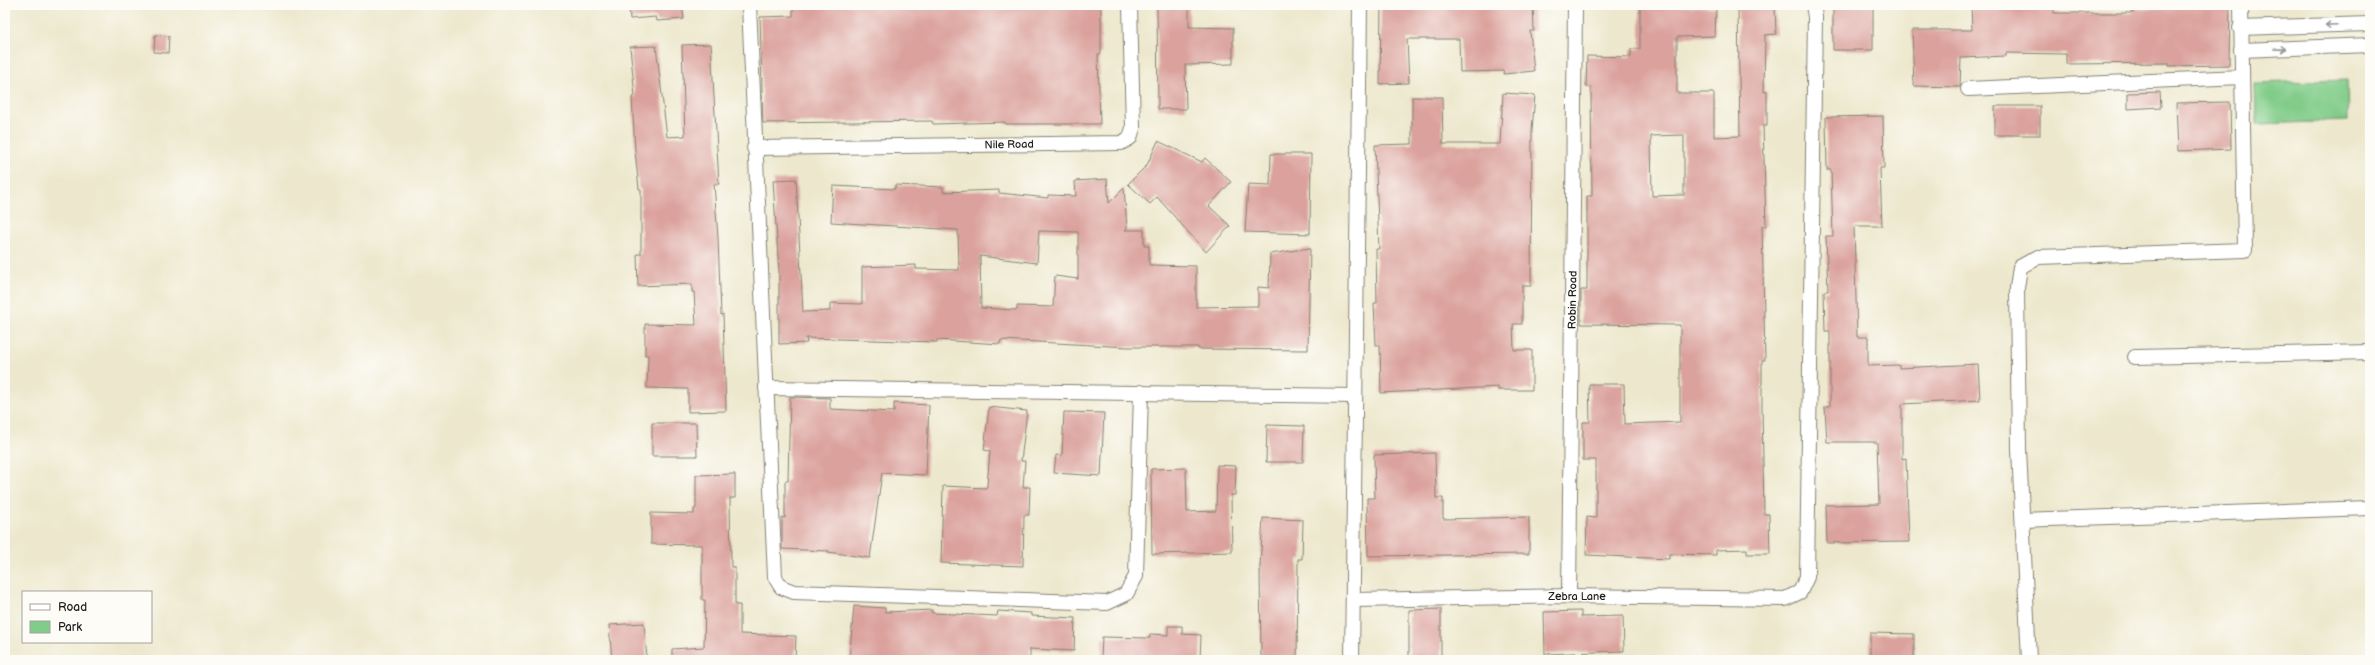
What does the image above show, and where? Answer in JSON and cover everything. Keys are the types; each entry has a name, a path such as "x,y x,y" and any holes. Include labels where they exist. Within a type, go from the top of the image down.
{"street":[{"path":"748,5 775,577 781,587 794,592 1107,603 1126,594 1136,576 1141,392"},
{"name":"Nile Road","path":"754,148 1121,143 1130,138 1133,128 1130,5"},
{"path":"1352,660 1354,600 1360,5"},
{"name":"Robin Road","path":"1569,596 1575,5"},
{"name":"Zebra Lane","path":"1354,600 1569,596 1785,599 1800,592 1808,577 1815,17 1813,5"},
{"path":"2029,660 2023,520 2017,288 2020,267 2038,257 2244,250 2240,28 2241,5"},
{"path":"2240,28 2370,24"},
{"path":"2241,50 2370,45"},
{"path":"1968,89 2241,77"},
{"path":"2135,356 2370,352"},
{"path":"766,388 1355,396"},
{"path":"2023,520 2370,508"}],"green space":[{"path":"2347,80 2348,121 2256,124 2255,83"}],"building":[{"path":"629,5 682,5 684,19 657,21 656,17 630,19"},
{"path":"793,5 1101,5 1101,54 1098,54 1100,124 1005,124 1005,122 933,124 932,121 763,123 760,17 793,16"},
{"path":"1189,5 1189,27 1233,28 1233,64 1185,65 1186,109 1158,109 1157,6"},
{"path":"1381,5 1533,5 1534,31 1530,31 1534,71 1504,74 1504,71 1460,72 1459,39 1407,39 1409,83 1380,84"},
{"path":"1640,5 1716,7 1715,36 1677,37 1677,93 1714,93 1714,137 1740,136 1738,8 1775,7 1776,34 1765,35 1764,92 1767,91 1767,126 1763,126 1766,226 1762,226 1765,360 1762,360 1764,514 1769,514 1770,554 1747,554 1747,549 1716,550 1716,555 1669,554 1669,559 1586,555 1587,517 1596,518 1596,460 1583,460 1583,422 1590,422 1589,384 1624,384 1625,424 1680,422 1680,325 1581,324 1581,290 1587,290 1587,196 1592,196 1591,87 1586,87 1587,56 1631,57 1631,49 1640,49","holes":["1684,135 1684,195 1652,196 1651,136"]},
{"path":"1833,5 1873,5 1873,50 1833,50"},
{"path":"1971,5 2054,5 2054,13 2133,13 2133,8 2170,8 2170,5 2230,5 2229,65 2169,66 2169,63 2066,64 2066,54 2006,53 2006,56 1961,58 1960,87 1914,86 1912,30 1972,30"},
{"path":"155,35 169,36 168,53 154,52"},
{"path":"711,44 719,184 714,184 721,315 723,314 726,411 688,412 688,389 647,388 648,355 645,355 645,324 696,325 694,292 692,292 692,284 638,286 637,254 641,254 641,189 639,189 635,151 632,97 635,96 630,47 656,46 667,137 685,136 682,45"},
{"path":"2160,92 2161,107 2128,109 2128,93"},
{"path":"1503,93 1535,95 1532,130 1531,286 1522,286 1522,324 1513,324 1514,350 1532,350 1532,390 1498,390 1498,387 1381,393 1380,345 1376,345 1374,303 1377,303 1376,249 1379,249 1375,145 1412,144 1412,97 1442,97 1443,144 1500,144"},
{"path":"2230,102 2231,149 2178,151 2176,103"},
{"path":"1995,106 2040,106 2040,135 1995,135"},
{"path":"1883,116 1884,168 1880,168 1882,226 1854,226 1857,337 1868,337 1868,366 1899,365 1899,368 1978,364 1980,400 1902,404 1902,459 1906,458 1909,542 1827,543 1826,505 1879,504 1877,442 1827,442 1825,407 1830,406 1830,331 1825,331 1824,291 1828,291 1826,236 1833,236 1831,170 1827,170 1826,117"},
{"path":"1158,141 1202,162 1205,158 1231,182 1209,206 1230,226 1206,252 1157,197 1150,204 1128,184 1147,165"},
{"path":"1271,154 1311,154 1310,234 1245,232 1248,184 1270,185"},
{"path":"796,179 803,312 830,311 830,303 862,304 862,267 916,265 916,269 959,270 958,230 831,222 833,186 895,189 895,185 943,187 943,192 999,190 999,193 1048,198 1048,195 1076,196 1075,181 1107,179 1109,203 1124,188 1127,228 1125,230 1144,230 1144,246 1149,246 1149,265 1196,266 1196,307 1258,306 1258,287 1269,288 1270,254 1310,248 1308,350 1128,347 1001,340 1000,344 937,340 937,342 806,338 807,343 779,344 779,272 773,180","holes":["1039,231 1078,232 1078,279 1055,276 1053,307 1017,306 1017,310 981,308 980,256 1037,263"]},
{"path":"790,397 830,398 830,409 894,412 894,403 929,405 926,475 882,473 870,558 828,552 829,551 782,549 782,517 785,518 785,481 788,481"},
{"path":"989,407 1027,411 1021,461 1025,461 1023,487 1030,487 1029,515 1024,515 1023,566 941,563 943,486 986,488 987,486 990,451 984,450"},
{"path":"1064,412 1104,413 1101,476 1054,473 1056,455 1062,456"},
{"path":"652,423 696,423 697,456 652,456"},
{"path":"1267,425 1304,426 1303,462 1266,462"},
{"path":"1435,453 1436,498 1443,498 1443,519 1529,517 1529,554 1368,556 1367,498 1375,498 1374,455"},
{"path":"1217,465 1236,466 1235,495 1231,495 1232,552 1152,554 1151,469 1186,468 1187,512 1216,511"},
{"path":"735,474 735,498 730,498 731,567 735,567 735,605 740,605 740,634 796,636 795,660 672,660 672,649 704,647 705,600 702,600 702,545 651,544 651,513 694,514 694,509 696,508 696,475"},
{"path":"1263,518 1303,520 1302,559 1298,559 1297,660 1261,660 1260,566"},
{"path":"854,606 885,608 885,612 932,610 932,613 997,616 998,611 1031,613 1031,616 1075,618 1074,651 1030,649 1030,660 849,660"},
{"path":"1441,609 1441,660 1409,660 1409,610"},
{"path":"1581,611 1581,617 1623,616 1624,651 1545,654 1544,612"},
{"path":"644,623 647,660 612,660 609,625"},
{"path":"1168,626 1182,626 1182,634 1201,635 1200,660 1101,660 1102,637 1150,638 1150,634 1168,635"},
{"path":"1870,633 1914,634 1914,660 1870,660"}]}
